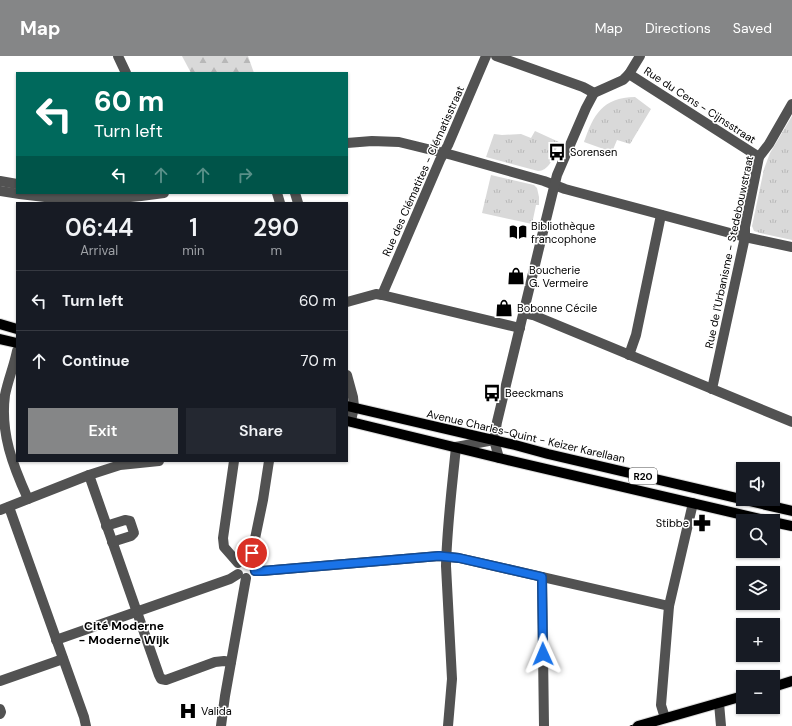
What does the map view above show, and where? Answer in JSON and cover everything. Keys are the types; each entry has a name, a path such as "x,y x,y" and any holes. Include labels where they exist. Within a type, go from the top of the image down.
{"main road":[{"path":"0,324 16,329"},
{"path":"0,339 16,343"},
{"name":"Avenue Charles-Quint - Keizer Karellaan","path":"351,407 792,511"},
{"name":"R20","path":"349,421 456,448 739,514"},
{"path":"780,523 792,526"},
{"path":"780,685 792,681"},
{"path":"638,726 736,698"}],"street":[{"path":"118,56 126,72"},
{"name":"Rue des Clématites - Clématisstraat","path":"382,294 486,56"},
{"path":"496,56 594,92"},
{"path":"499,458 494,440 497,422 559,171 594,92 623,80 629,74 640,56"},
{"name":"Rue du Cens - Cijnsstraat","path":"629,74 759,157"},
{"name":"Rue de l'Urbanisme - Stedebouwstraat","path":"712,389 745,237 745,227 759,157 769,144 792,104"},
{"path":"348,143 372,141 400,142 555,184 565,189 661,215 745,237 792,247"},
{"path":"0,181 16,184"},
{"path":"0,191 18,195 70,199 110,198 157,194"},
{"path":"630,356 636,335 661,215"},
{"path":"348,302 376,294 382,294 520,328"},
{"path":"524,313 792,422"},
{"path":"16,355 5,396 4,421 6,440 10,455 28,500"},
{"path":"348,379 353,397 349,421"},
{"path":"448,726 452,679 446,557 456,448 494,440"},
{"path":"86,726 56,640 4,509 89,475 120,465 149,462"},
{"path":"221,726 242,576 237,567 238,563 224,547 223,538 234,462"},
{"path":"249,560 252,553 263,500 269,462"},
{"path":"89,475 161,679 166,680 215,662 231,662"},
{"path":"665,718 661,705 669,606 693,503"},
{"path":"106,526 125,520 130,521 134,532 131,536 112,542"},
{"path":"56,640 230,579 252,575 255,571 439,556 459,558 669,606"},
{"path":"238,563 244,560 249,560"},
{"path":"249,560 253,564 255,571"},
{"path":"542,577 544,726"},
{"path":"0,681 63,659"},
{"path":"719,703 721,726"},
{"path":"0,709 0,714"}],"green space":[{"path":"182,56 248,56 254,72 190,72"},
{"path":"635,97 651,109 630,144 617,140 612,152 584,142 592,123 601,109 607,104 615,101"},
{"path":"792,116 792,240 754,231 752,226 764,169 770,153"},
{"path":"535,131 559,142 552,160 543,170 538,171 486,157 494,134 521,134 531,138"},
{"path":"491,175 534,185 537,188 539,205 536,205 532,224 482,213"}],"tram line":[{"path":"780,683 792,679"},
{"path":"630,726 736,695"}],"place":[{"name":"Sorensen","path":"557,152"},
{"name":"Bibliothèque francophone","path":"518,232"},
{"name":"Boucherie G. Vermeire","path":"516,276"},
{"name":"Bobonne Cécile","path":"504,308"},
{"name":"Beeckmans","path":"492,393"},
{"name":"Stibbe","path":"702,523"},
{"name":"Valida","path":"188,711"}],"district":[{"name":"Cité Moderne - Moderne Wijk","path":"124,633"}],"route":[{"path":"252,553 249,560 253,564 255,571 439,556 459,558 542,577 543,654"}]}
